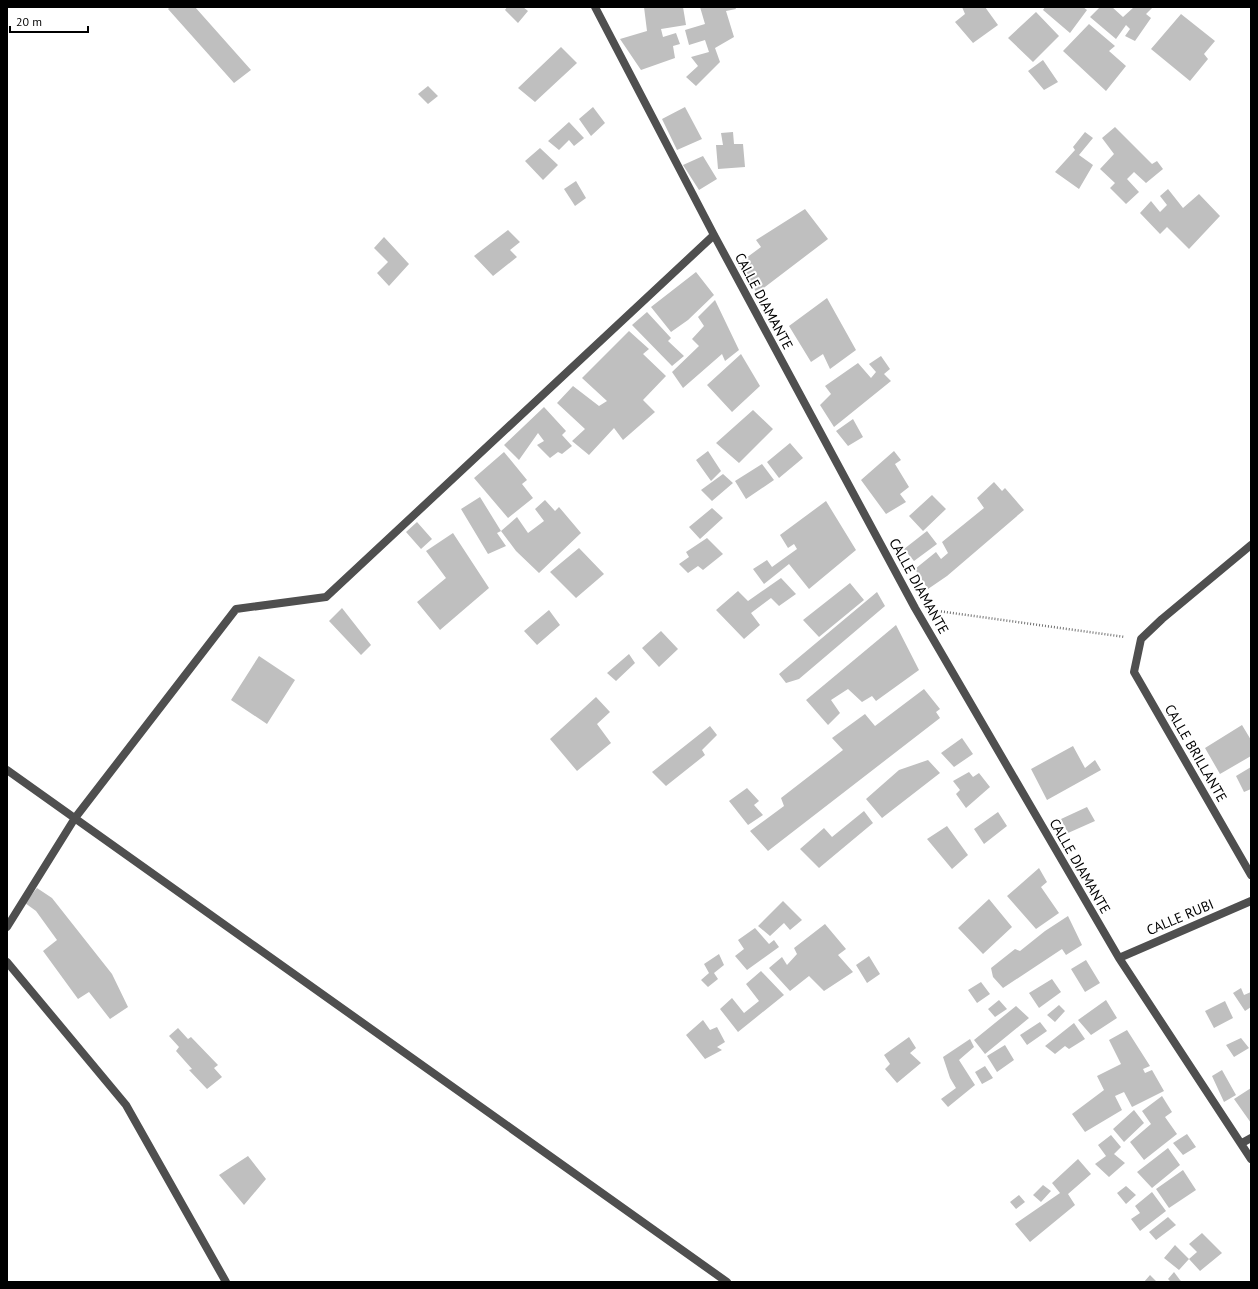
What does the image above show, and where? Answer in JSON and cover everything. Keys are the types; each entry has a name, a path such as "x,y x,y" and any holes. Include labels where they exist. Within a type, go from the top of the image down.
{"street":[{"name":"CALLE DIAMANTE","path":"595,7 714,235 915,608 1119,958 1242,1143 1251,1159"},
{"path":"7,927 75,818 236,608 326,597 714,235"},
{"path":"1141,639 1162,619 1251,545"},
{"name":"CALLE BRILLANTE","path":"1141,639 1134,672 1251,875"},
{"path":"7,770 727,1282"},
{"name":"CALLE RUBI","path":"1119,958 1251,901"},
{"path":"7,962 126,1105 226,1282"},
{"path":"1242,1143 1251,1138"}],"path":[{"path":"915,608 1141,639"}],"building":[{"path":"170,7 195,7 251,70 234,83 168,9"},
{"path":"507,7 523,7 528,11 518,23 505,10"},
{"path":"644,7 683,7 686,25 661,29 663,37 676,33 680,44 673,46 675,58 641,70 620,39 647,31"},
{"path":"700,7 735,7 736,9 726,11 734,37 715,48 720,62 696,86 686,77 698,66 691,57 709,52 705,40 689,45 685,30 705,24"},
{"path":"962,7 985,7 998,25 973,43 955,22 965,14"},
{"path":"1045,7 1083,7 1087,10 1070,33 1043,10"},
{"path":"1100,7 1112,7 1123,17 1134,7 1153,7 1146,14 1151,18 1135,41 1125,36 1130,29 1126,25 1116,39 1090,17"},
{"path":"1036,12 1059,36 1033,62 1008,38"},
{"path":"1181,14 1215,41 1204,54 1208,59 1190,81 1151,49"},
{"path":"1089,24 1115,46 1109,51 1126,66 1106,91 1063,51"},
{"path":"561,47 577,63 535,102 518,88"},
{"path":"1043,60 1058,82 1044,90 1028,71"},
{"path":"428,86 438,96 428,104 418,94"},
{"path":"593,107 605,123 591,136 579,119"},
{"path":"685,107 702,139 677,150 662,119"},
{"path":"569,122 584,138 574,146 569,140 559,150 548,141"},
{"path":"1115,127 1152,164 1157,161 1163,169 1146,183 1134,172 1127,179 1139,192 1126,204 1110,188 1115,183 1100,169 1114,154 1102,138"},
{"path":"733,132 734,144 743,144 745,167 718,169 716,145 723,145 721,133"},
{"path":"1085,132 1093,138 1079,155 1093,165 1079,189 1055,172 1075,150 1073,147"},
{"path":"540,148 558,165 543,180 525,161"},
{"path":"703,156 717,179 699,190 683,165"},
{"path":"576,181 586,198 575,206 564,189"},
{"path":"1168,189 1183,208 1199,194 1220,216 1189,249 1167,227 1160,234 1140,213 1151,201 1160,212 1167,205 1160,196"},
{"path":"805,209 828,239 757,293 738,264 761,247 756,240"},
{"path":"508,230 520,242 510,250 517,257 493,276 474,256"},
{"path":"384,237 409,264 389,286 377,273 388,262 374,248"},
{"path":"696,272 714,295 688,320 671,332 651,307"},
{"path":"827,298 856,350 830,369 823,354 811,362 789,326"},
{"path":"715,300 739,350 725,361 722,354 683,388 672,372 699,346 692,339 704,326 698,317"},
{"path":"647,312 671,338 668,341 684,356 672,366 632,325"},
{"path":"629,331 649,349 643,354 666,376 643,400 655,412 623,440 614,428 589,455 572,441 585,429 557,403 573,386 599,406 607,401 582,378"},
{"path":"741,354 760,386 732,412 707,385"},
{"path":"881,356 890,369 884,374 891,381 834,427 820,405 831,394 825,386 858,363 871,378 876,372 869,364"},
{"path":"544,407 566,431 562,435 572,446 562,454 558,452 550,458 537,445 544,441 538,433 519,460 504,445"},
{"path":"753,410 773,429 739,463 716,443"},
{"path":"853,419 863,437 848,446 836,431"},
{"path":"790,443 803,458 779,478 767,462"},
{"path":"708,451 721,471 711,481 696,460"},
{"path":"894,451 901,460 895,464 909,487 900,494 906,502 886,514 861,480"},
{"path":"504,452 527,480 522,484 533,498 508,518 474,478"},
{"path":"762,464 774,480 746,499 735,481"},
{"path":"723,474 733,483 712,501 701,490"},
{"path":"994,482 1002,491 1005,488 1024,510 947,576 928,589 915,569 936,552 941,559 948,553 942,542 984,508 977,498"},
{"path":"932,495 946,509 923,531 909,516"},
{"path":"480,497 501,531 497,533 506,546 488,554 461,509"},
{"path":"545,500 555,511 559,507 581,533 539,573 516,551 501,531 517,517 528,533 544,521 535,509"},
{"path":"826,501 856,550 809,589 789,564 764,584 753,569 767,560 772,567 797,549 794,544 788,548 780,535"},
{"path":"712,508 723,518 700,539 689,527"},
{"path":"417,522 432,539 421,549 406,532"},
{"path":"927,531 937,544 914,561 904,549"},
{"path":"453,533 489,588 440,630 417,602 446,578 426,551"},
{"path":"707,538 723,554 703,570 698,566 688,573 679,564 689,557 686,552"},
{"path":"579,548 604,574 576,598 550,572"},
{"path":"781,578 796,594 779,606 771,598 751,613 760,625 744,639 716,610 738,591 748,601"},
{"path":"850,583 864,600 819,637 803,620"},
{"path":"877,592 885,606 799,679 786,683 779,674"},
{"path":"342,608 371,645 361,655 329,621"},
{"path":"549,610 560,625 537,645 524,631"},
{"path":"896,625 919,670 876,701 872,696 862,702 848,689 831,700 840,713 828,725 806,700"},
{"path":"661,631 678,649 659,667 642,648"},
{"path":"629,654 635,663 616,681 607,673"},
{"path":"259,656 295,680 267,724 231,700"},
{"path":"924,689 940,709 936,712 940,718 768,851 750,831 784,806 781,798 843,750 832,738 865,714 875,726"},
{"path":"596,697 610,712 597,724 611,743 577,771 550,739"},
{"path":"1242,725 1251,740 1251,756 1220,774 1205,748"},
{"path":"710,726 717,735 702,750 705,755 666,786 652,772"},
{"path":"962,738 973,754 954,767 941,753"},
{"path":"1073,746 1085,768 1095,760 1101,770 1047,800 1031,769"},
{"path":"928,760 940,773 882,818 866,799 899,770"},
{"path":"1251,767 1251,789 1244,792 1236,776"},
{"path":"969,772 973,777 979,773 990,787 966,808 956,794 960,790 953,781"},
{"path":"747,788 759,801 754,805 763,815 748,825 729,801"},
{"path":"1087,807 1095,821 1068,833 1061,819"},
{"path":"864,811 873,823 819,868 800,849 824,828 832,837"},
{"path":"998,812 1007,826 984,844 974,829"},
{"path":"947,826 968,855 952,869 927,839"},
{"path":"1039,868 1047,882 1041,887 1059,913 1036,929 1007,896"},
{"path":"37,888 52,898 112,974 128,1007 110,1019 89,992 78,999 43,951 57,940 36,911 25,903"},
{"path":"989,899 1012,927 983,954 958,928"},
{"path":"783,901 802,920 790,930 784,923 770,936 758,926"},
{"path":"1068,916 1082,945 1066,955 1062,949 1003,988 993,977 991,968 1015,949 1020,951 1045,931"},
{"path":"825,924 846,949 838,955 853,972 824,991 809,976 790,991 769,968 782,957 787,965 797,954 794,948"},
{"path":"755,928 769,944 774,940 779,947 747,970 735,956 744,949 738,940"},
{"path":"719,954 724,965 714,973 718,979 708,987 701,980 709,973 704,964"},
{"path":"869,956 880,974 867,983 856,965"},
{"path":"1086,960 1100,983 1085,992 1071,969"},
{"path":"761,971 784,995 738,1032 720,1009 732,998 744,1013 759,1001 746,984"},
{"path":"1052,979 1061,992 1039,1008 1029,993"},
{"path":"981,982 990,994 977,1003 968,990"},
{"path":"1241,988 1244,995 1251,992 1251,1007 1245,1011 1233,993"},
{"path":"999,1000 1007,1009 995,1017 988,1009"},
{"path":"1106,1000 1117,1018 1091,1035 1078,1020"},
{"path":"1225,1001 1233,1018 1214,1028 1205,1011"},
{"path":"1059,1005 1065,1011 1055,1022 1047,1015"},
{"path":"1016,1006 1029,1018 985,1054 974,1040"},
{"path":"703,1020 710,1030 717,1027 725,1042 717,1047 722,1050 705,1059 686,1035"},
{"path":"1040,1022 1047,1031 1027,1045 1020,1035"},
{"path":"1074,1023 1085,1039 1069,1049 1065,1046 1055,1054 1045,1046"},
{"path":"178,1028 188,1039 191,1037 218,1065 214,1068 222,1077 207,1089 189,1070 192,1069 176,1051 179,1047 169,1036"},
{"path":"1127,1030 1150,1066 1143,1069 1145,1073 1152,1070 1164,1091 1132,1107 1124,1092 1115,1096 1122,1110 1085,1132 1072,1114 1104,1090 1097,1076 1121,1064 1109,1040"},
{"path":"909,1037 916,1048 910,1053 921,1063 897,1083 885,1069 890,1064 884,1055"},
{"path":"1241,1038 1249,1048 1234,1057 1226,1045"},
{"path":"970,1039 974,1047 959,1060 975,1085 948,1107 941,1099 956,1088 950,1078 943,1057"},
{"path":"1005,1045 1014,1060 997,1072 987,1056"},
{"path":"985,1066 993,1078 982,1084 975,1072"},
{"path":"1222,1070 1236,1095 1224,1102 1212,1076"},
{"path":"1251,1088 1251,1123 1234,1099"},
{"path":"1162,1096 1172,1112 1165,1117 1177,1134 1144,1160 1130,1142 1151,1124 1142,1111"},
{"path":"1134,1110 1144,1123 1124,1142 1113,1129"},
{"path":"1187,1134 1196,1147 1183,1155 1173,1143"},
{"path":"1111,1135 1121,1147 1114,1154 1125,1163 1109,1177 1095,1164 1106,1156 1098,1145"},
{"path":"1168,1148 1180,1165 1152,1188 1137,1172"},
{"path":"248,1156 266,1179 244,1205 219,1175"},
{"path":"1078,1159 1091,1174 1068,1194 1075,1205 1030,1242 1015,1224 1060,1193 1052,1183"},
{"path":"1183,1170 1196,1190 1169,1208 1156,1189"},
{"path":"1043,1185 1051,1191 1041,1202 1033,1195"},
{"path":"1126,1186 1136,1195 1126,1204 1117,1193"},
{"path":"1152,1192 1166,1211 1140,1231 1131,1219 1140,1213 1135,1206"},
{"path":"1019,1195 1025,1202 1016,1209 1010,1202"},
{"path":"1168,1217 1176,1225 1156,1240 1149,1232"},
{"path":"1202,1233 1222,1253 1200,1271 1189,1259 1197,1252 1189,1244"},
{"path":"1175,1245 1189,1259 1179,1270 1164,1258"},
{"path":"1174,1272 1182,1282 1171,1282 1168,1279"},
{"path":"1150,1275 1157,1282 1144,1282"}]}
